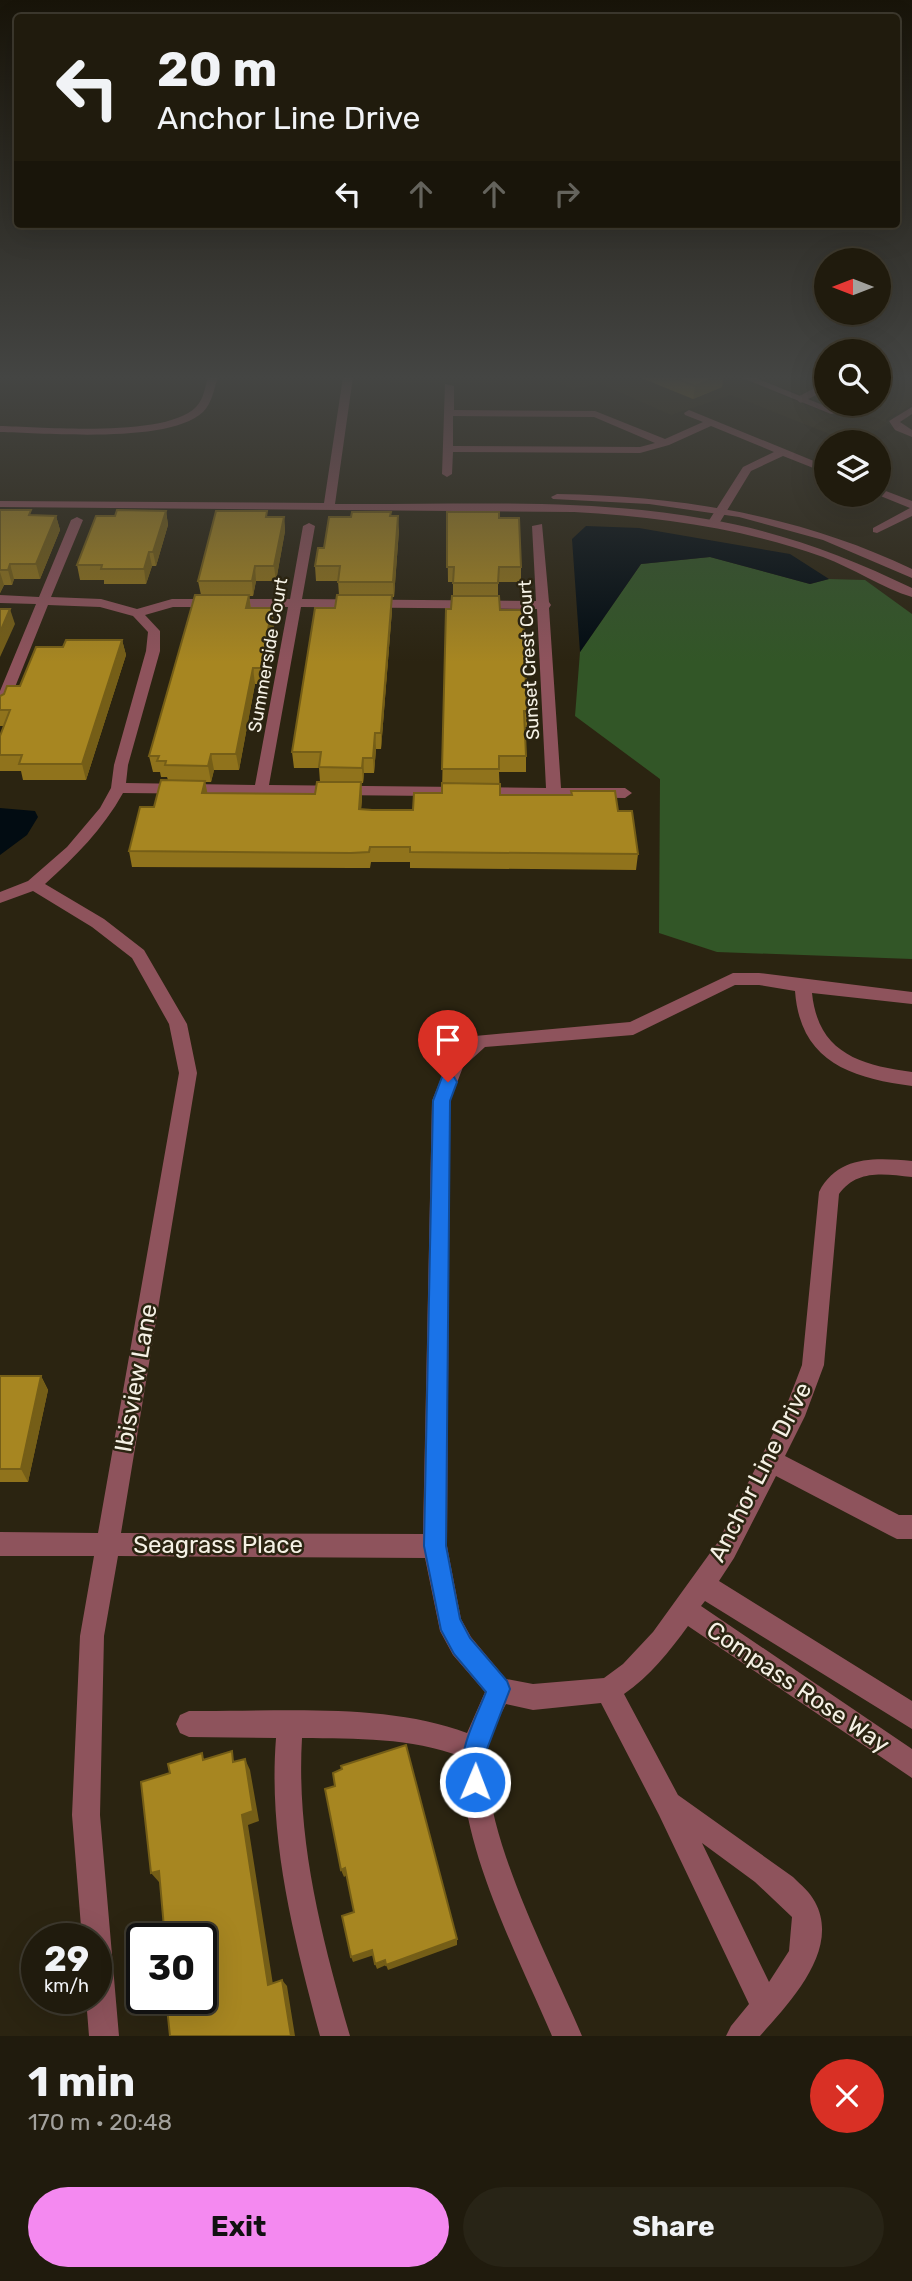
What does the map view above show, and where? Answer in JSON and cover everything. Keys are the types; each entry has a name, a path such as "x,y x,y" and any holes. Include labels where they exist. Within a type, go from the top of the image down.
{"street":[{"path":"330,501 334,472"},
{"path":"714,522 745,472"},
{"path":"0,493 617,510 714,522 782,538 866,569 912,593"},
{"path":"891,496 912,505"},
{"path":"0,504 607,497 722,510 796,527 844,544 912,574"},
{"path":"877,530 912,511"},
{"path":"0,707 78,520"},
{"name":"Summerside Court","path":"261,791 309,526"},
{"name":"Sunset Crest Court","path":"538,526 545,605 554,792"},
{"path":"0,599 101,603 136,612 145,618 154,631 153,651 121,765 118,788 106,810 72,851 34,885 0,898"},
{"path":"136,612 172,603 545,605"},
{"path":"118,788 625,793"},
{"name":"Ibisview Lane","path":"34,885 98,923 138,954 178,1024 188,1073 92,1636 86,1801 95,1923"},
{"path":"567,2036 487,1835 475,1782 475,1749 499,1689 462,1646 449,1622 435,1546 442,1101 455,1063 481,1041 633,1028 733,979 759,979 912,998"},
{"path":"803,986 806,1017 813,1034 825,1048 844,1062 864,1071 912,1079"},
{"name":"Anchor Line Drive","path":"499,1689 533,1697 608,1689 632,1673 662,1641 726,1550 794,1416 813,1365 829,1192 837,1179 854,1168 912,1169"},
{"path":"771,1461 897,1527 912,1527"},
{"name":"Seagrass Place","path":"0,1544 435,1546"},
{"name":"Compass Rose Way","path":"701,1584 912,1716"},
{"name":"Compass Rose Way","path":"683,1608 912,1765"},
{"path":"608,1689 669,1805 766,2007"},
{"path":"189,1724 390,1726 441,1736 475,1749"},
{"path":"290,1726 286,1760 291,1831 318,1977 335,2036"},
{"path":"669,1805 780,1884 805,1910 807,1932 801,1959 741,2036"},
{"name":"Ibisview Lane","path":"102,2014 104,2036"}],"green space":[{"path":"710,557 810,584 829,579 865,580 912,614 912,959 717,952 659,933 660,779 575,716 580,652 641,564"}],"shaded area":[{"path":"586,526 639,528 790,554 829,579 810,584 710,557 641,564 580,652 572,539"},
{"path":"0,808 35,811 38,817 27,835 0,855"}],"building":[{"path":"0,510 31,510 29,515 56,516 36,564 10,564 8,570 0,570"},
{"path":"117,510 166,511 153,552 149,552 144,569 101,569 102,565 77,565 96,516 115,516"},
{"path":"216,511 267,511 266,517 284,517 274,566 255,566 252,581 198,581"},
{"path":"352,512 391,512 390,516 398,516 393,582 338,582 340,566 315,566 318,548 324,548 329,517 351,517"},
{"path":"447,512 499,512 499,518 519,518 521,567 499,567 498,583 453,583 454,567 447,567"},
{"path":"195,595 249,595 246,608 272,608 261,668 253,668 236,754 211,754 208,766 165,765 166,761 157,761 159,756 149,756"},
{"path":"337,595 392,595 381,733 375,733 373,758 363,758 362,768 319,767 321,752 292,752 315,608 335,608"},
{"path":"452,596 499,596 500,610 523,610 526,756 499,756 499,769 442,769 446,609 451,609"},
{"path":"0,609 10,609 0,632"},
{"path":"66,640 122,640 82,764 19,764 22,755 0,755 0,736 10,710 0,710 0,696 4,694 7,686 20,686 36,647 63,647"},
{"path":"161,780 205,781 202,793 315,794 317,782 361,782 359,809 372,810 413,810 414,793 442,793 442,783 500,784 500,795 572,795 571,791 615,791 618,811 632,811 638,854 410,852 410,847 370,847 369,852 351,853 129,851 140,807 154,807"},
{"path":"0,1376 41,1376 21,1469 0,1469"},
{"path":"406,1745 457,1939 386,1965 385,1960 375,1964 372,1950 351,1957 342,1916 354,1912 345,1868 341,1870 325,1789 335,1786 333,1773 342,1769 341,1766"},
{"path":"232,1751 233,1762 245,1759 253,1811 242,1815 268,1985 282,1980 291,2036 170,2036 168,2014 217,2014 217,1923 164,1923 159,1871 151,1873 141,1782 170,1773 168,1764 202,1753 203,1760"}],"route":[{"path":"448,1082 442,1101 435,1546 449,1622 462,1646 499,1689 475,1749 475,1782"}]}
